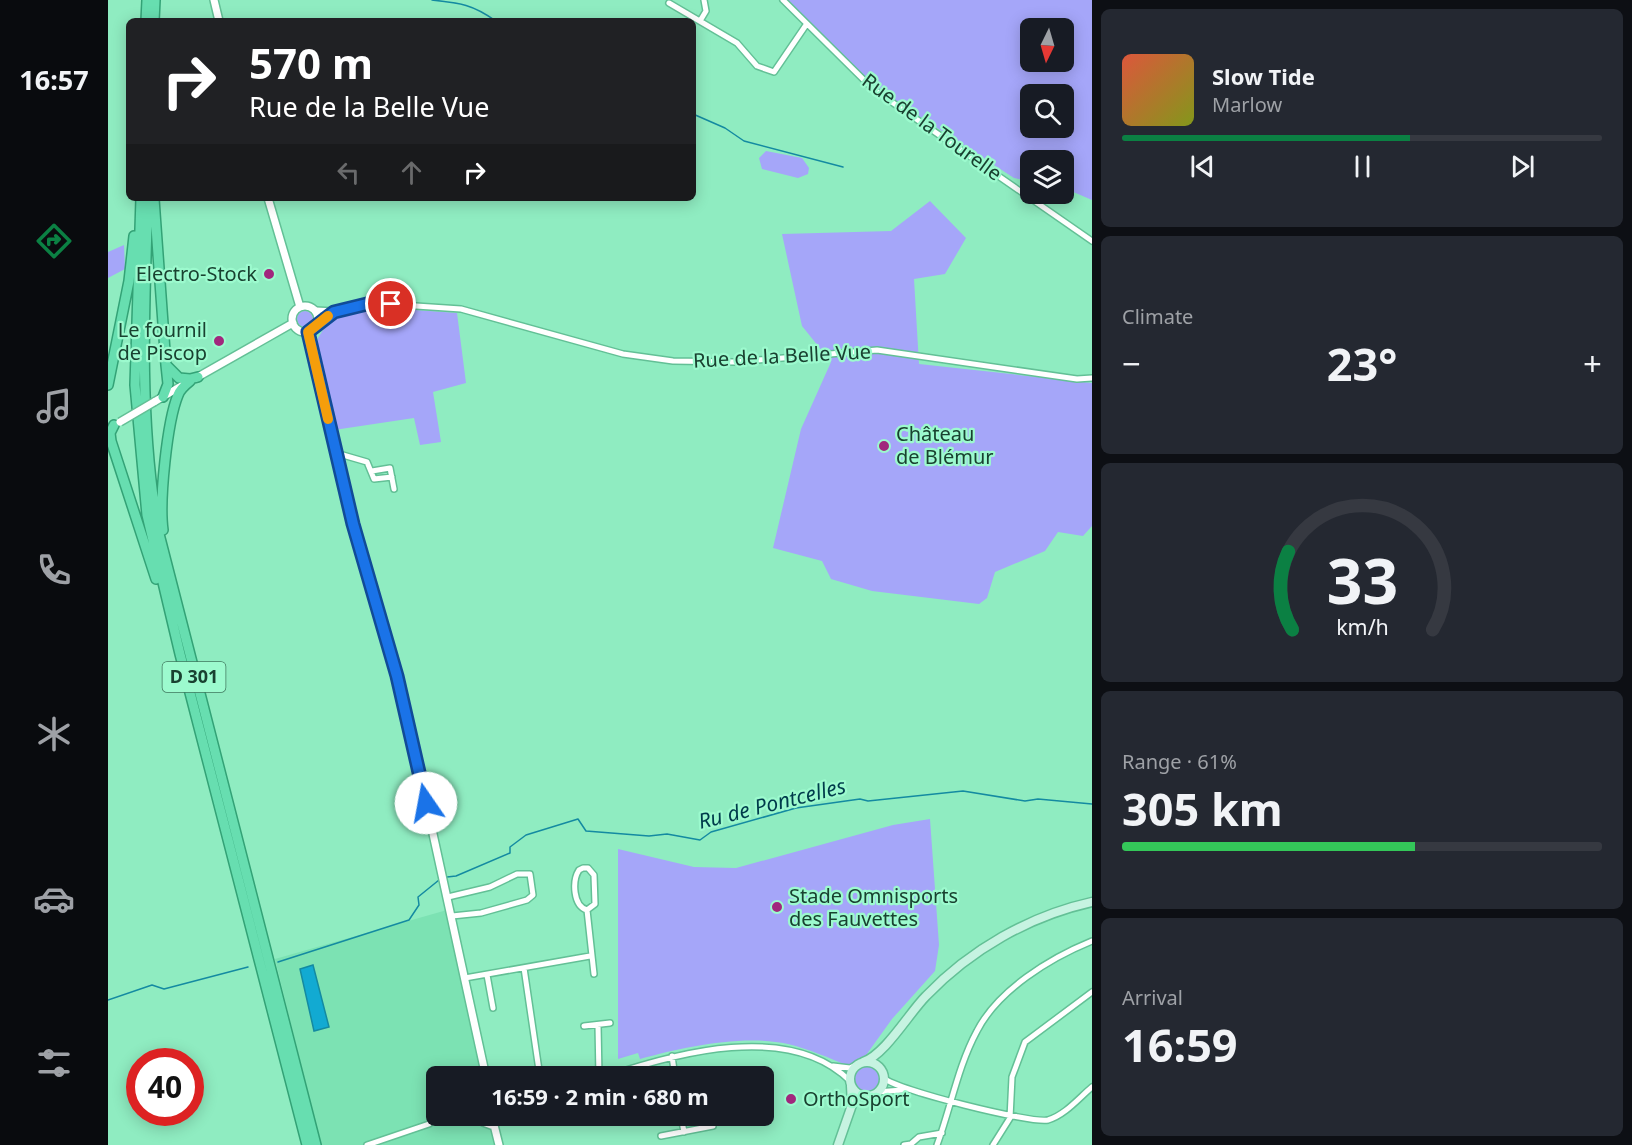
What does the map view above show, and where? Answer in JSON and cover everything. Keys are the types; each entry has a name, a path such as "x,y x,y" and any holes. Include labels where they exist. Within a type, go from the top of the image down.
{"highway":[{"path":"146,18 147,0"},
{"path":"154,18 155,0"},
{"path":"108,385 129,281 139,201"},
{"name":"D 301","path":"139,201 135,385 147,515 177,644 308,1145"},
{"name":"D 301","path":"148,201 143,384 145,429 154,511 174,600 316,1145"},
{"path":"154,201 168,384 158,399"},
{"path":"166,365 178,378 194,379"},
{"path":"174,600 162,502 178,394 194,379"},
{"path":"158,399 164,399 170,403 173,416"},
{"path":"108,416 114,426 110,437 177,644"},
{"path":"108,451 118,463"}],"main road":[{"path":"840,1145 852,1105 852,1071 870,1059 887,1043 927,994 976,954 1031,922 1092,902"},
{"path":"840,1145 856,1106 874,1094 884,1078 880,1062 887,1043"},
{"path":"861,1063 873,1063 881,1069"},
{"path":"851,1083 857,1093 874,1094"}],"street":[{"path":"214,0 218,18"},
{"path":"700,21 706,11 704,0"},
{"name":"Rue de la Tourelle","path":"783,0 873,89 1092,241"},
{"path":"669,3 695,18"},
{"path":"696,19 737,43 757,66 774,72 806,25"},
{"path":"269,201 300,307"},
{"name":"Rue de la Belle Vue","path":"316,310 334,312 371,303 461,309 623,354 673,361 734,362 877,350 1077,379 1092,378"},
{"path":"308,306 316,310 318,324 308,332 301,331 293,323 294,312 300,307 308,306"},
{"name":"Rue de la Belle Vue","path":"318,324 334,312"},
{"path":"114,426 293,323"},
{"path":"308,332 353,524 406,710 484,1066"},
{"path":"336,453 367,462 372,471 390,468 394,489"},
{"path":"583,868 588,868 594,875 595,904 587,910 582,909 577,902 575,878 579,870 583,868"},
{"path":"448,897 490,887 517,874 530,874 533,895 527,900 481,913 452,916"},
{"path":"587,910 590,956 594,974"},
{"path":"937,1145 953,1100 961,1067 977,1031 998,1004 1047,964 1092,941"},
{"path":"465,978 590,956"},
{"path":"524,968 538,1066"},
{"path":"487,975 494,1008"},
{"path":"993,1145 1010,1115 1011,1077 1025,1042 1092,992"},
{"path":"584,1026 610,1023"},
{"path":"598,1025 599,1066"},
{"path":"640,1066 672,1056 730,1049 776,1048 829,1065 850,1068 861,1063"},
{"path":"672,1056 673,1066"},
{"path":"829,1065 851,1083"},
{"path":"884,1078 906,1090"},
{"path":"874,1094 887,1089 906,1090 1038,1121 1050,1119 1062,1113 1092,1087"},
{"path":"367,1145 426,1125"},
{"path":"494,1126 499,1145"},
{"path":"683,1126 684,1131"},
{"path":"662,1136 712,1126"},
{"path":"904,1145 911,1144 919,1137 942,1133"}],"shaded area":[{"path":"788,0 1092,0 1092,200 1074,192 1074,150 1020,150 1020,179 1014,178 876,88"},
{"path":"766,151 802,158 809,168 808,174 798,178 762,169 759,158"},
{"path":"930,201 966,238 945,274 914,279 919,364 1092,383 1092,526 1083,536 1058,532 1045,551 995,572 987,598 979,604 872,591 831,579 822,561 773,548 801,429 831,362 802,326 782,234 891,231"},
{"path":"124,245 125,269 108,278 108,252"},
{"path":"374,307 457,313 466,383 433,392 441,442 420,445 414,418 334,430 317,352 318,338 331,317"},
{"path":"305,311 313,319 305,327 297,319"},
{"name":"Stade Omnisports des Fauvettes","path":"930,819 939,945 935,971 892,1019 864,1058 849,1066 796,1046 752,1040 694,1046 640,1059 638,1053 618,1059 618,849 694,867 736,868 893,825"},
{"path":"447,910 482,1066 426,1066 426,1126 495,1126 499,1145 321,1145 275,959"},
{"path":"313,965 329,1027 314,1031 300,969"},
{"path":"866,1066 875,1070 879,1079 875,1088 866,1092 857,1088 853,1079 857,1070"}],"waterway":[{"path":"432,0 466,5 491,18"},
{"path":"696,115 725,128 744,141 843,167"},
{"name":"Ru de Pontcelles","path":"447,877 456,876 510,853 510,847 526,835 578,819 586,831 649,836 667,834 700,840 711,832 796,808 860,799 868,801 963,791 1025,801 1038,799 1092,804"},
{"name":"Ru de Pontcelles","path":"278,962 409,920 419,905 418,897 439,880"},
{"name":"Ru de Pontcelles","path":"108,1000 152,985 164,989 248,967"}],"slow traffic":[{"path":"328,316 308,332 328,419"}],"place":[{"name":"Electro-Stock","path":"269,274"},
{"name":"Le fournil de Piscop","path":"219,341"},
{"name":"Château de Blémur","path":"884,446"},
{"name":"Stade Omnisports des Fauvettes","path":"777,907"},
{"name":"OrthoSport","path":"791,1099"}],"route":[{"path":"391,304 371,303 334,312 308,332 353,524 397,676 426,803"}]}
